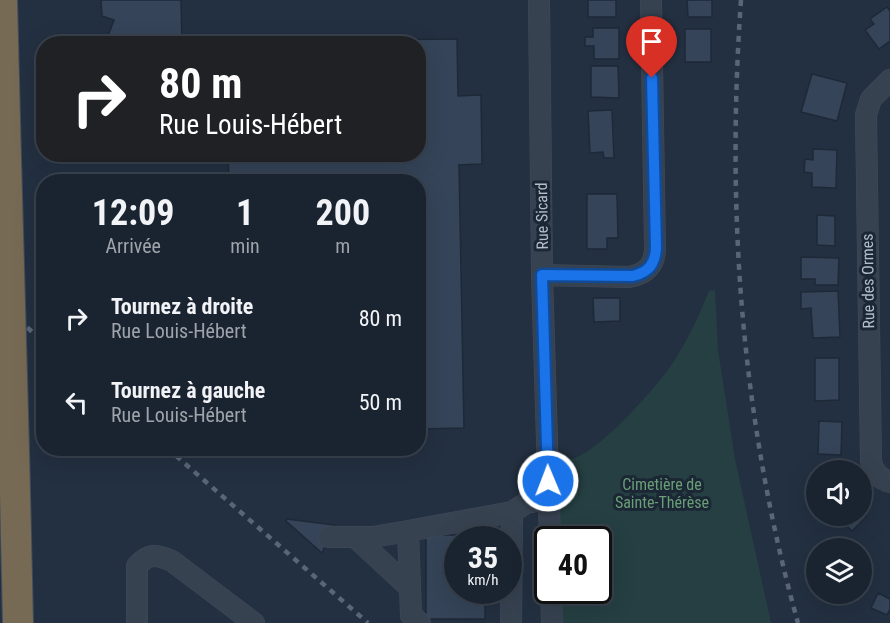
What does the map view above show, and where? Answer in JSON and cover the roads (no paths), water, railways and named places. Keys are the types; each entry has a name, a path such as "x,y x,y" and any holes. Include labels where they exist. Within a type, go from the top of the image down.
{"highway":[{"path":"2,0 18,623"}],"street":[{"name":"Rue Sicard","path":"539,0 542,275 550,526"},
{"path":"542,275 633,276 642,273 652,264 656,248 651,0"},
{"name":"Rue des Ormes","path":"890,80 871,99 866,115 872,461 879,477 890,482"},
{"path":"329,537 356,538 408,531 512,512 526,503 549,499"},
{"path":"511,623 512,512"},
{"path":"408,531 411,615 420,623"},
{"path":"356,538 410,588"},
{"path":"137,623 137,566 144,558 158,555 172,561 254,623"},
{"path":"551,604 552,623"}],"railway":[{"path":"741,0 736,158 737,236 742,314 763,469 798,623"},
{"path":"0,304 36,335"},
{"path":"176,456 368,623"}],"park label":[{"name":"Cimetière de Sainte-Thérèse","path":"662,493"}]}
